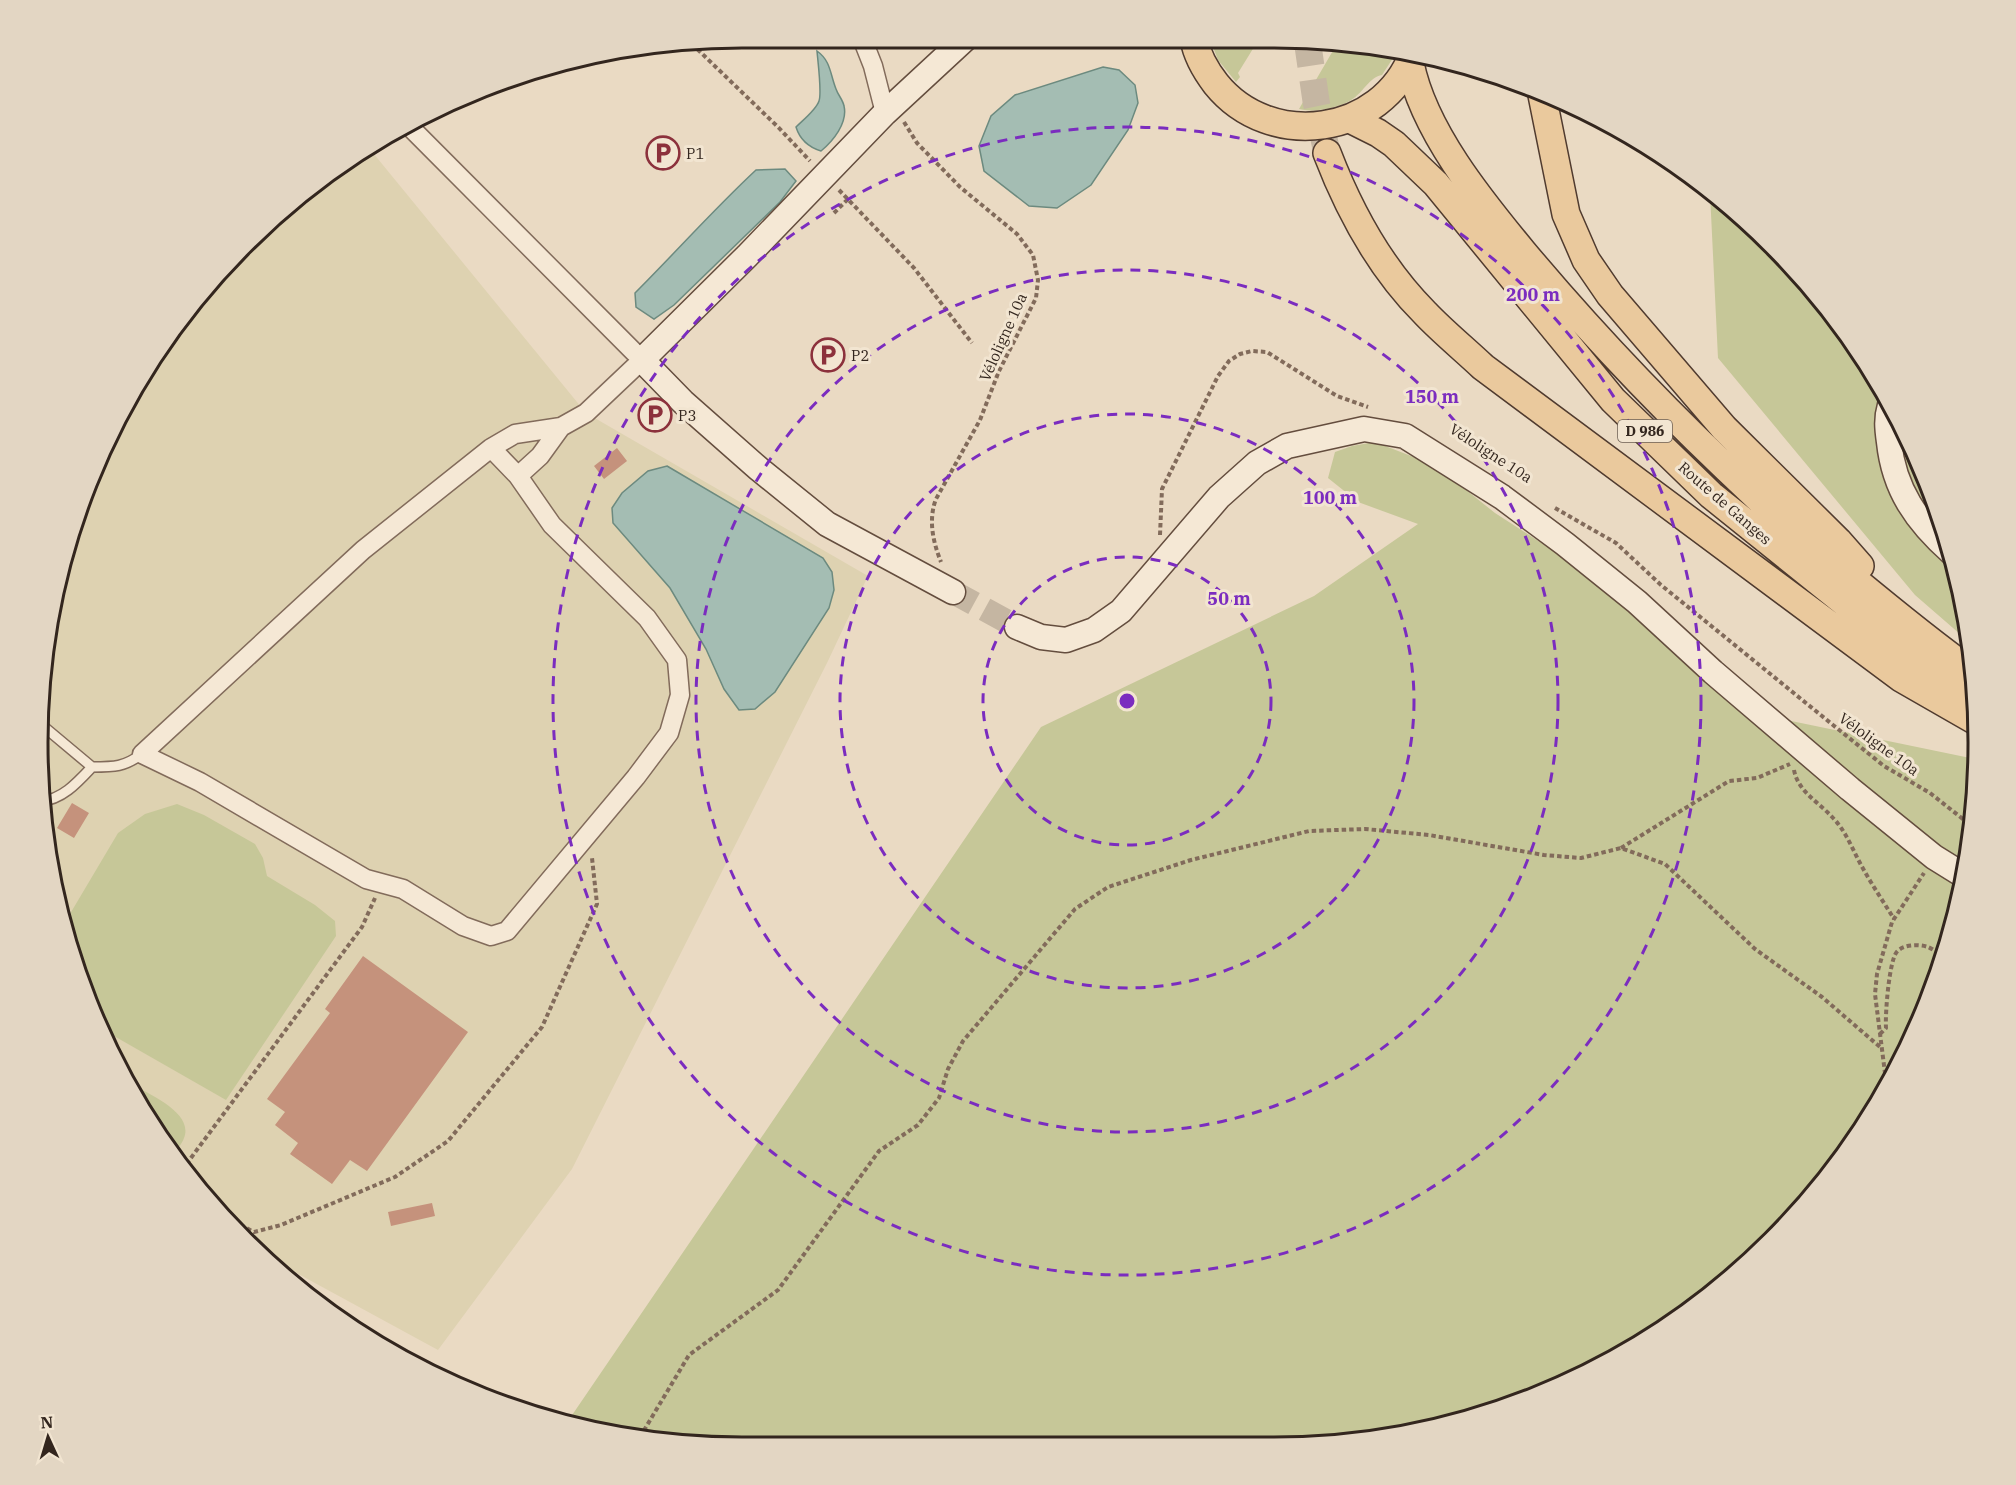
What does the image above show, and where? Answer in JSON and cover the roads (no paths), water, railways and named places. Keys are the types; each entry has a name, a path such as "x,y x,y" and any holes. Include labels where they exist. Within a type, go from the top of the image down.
{"main road":[{"path":"1196,48 1208,73 1223,92 1241,108 1263,119 1286,126 1331,125 1350,119 1369,109 1385,96 1399,81 1410,61"},
{"name":"Route de Ganges","path":"1411,62 1414,86 1444,144 1476,195 1609,350 1756,496 1920,635 1964,666"},
{"path":"1544,103 1566,214 1586,260 1610,295 1724,428 1838,541 1920,635"},
{"name":"Route de Ganges","path":"1350,119 1394,144 1436,184 1613,400 1711,495 1967,700"},
{"path":"1327,153 1358,224 1385,266 1424,313 1483,367 1901,678 1967,717"}],"street":[{"path":"866,48 890,109"},
{"path":"491,448 518,476 552,525 647,618 677,660 680,694 669,733 636,777 507,932 490,936 463,926 403,889 366,879 200,782 142,754 363,550 491,448 515,434 561,427 586,413 747,256 890,109 955,48"},
{"path":"414,131 683,402 759,469 827,524 953,592"},
{"path":"1887,417 1891,464 1914,513 1937,538"},
{"path":"518,476 540,456 561,427"},
{"path":"1017,627 1041,637 1066,640 1094,630 1121,611 1220,497 1257,463 1287,446 1364,429 1405,436 1502,497 1565,544 1636,602 1713,672 1850,789 1934,857 1956,871"}],"lane":[{"path":"48,730 92,767 115,767 128,764 142,754"},
{"path":"50,801 75,784 92,767"}],"tunnel":[{"path":"1308,49 1327,153"},
{"path":"953,592 1017,627"}],"place":[{"name":"P1","path":"663,153"},
{"name":"P2","path":"828,355"},
{"name":"P3","path":"655,415"}]}
